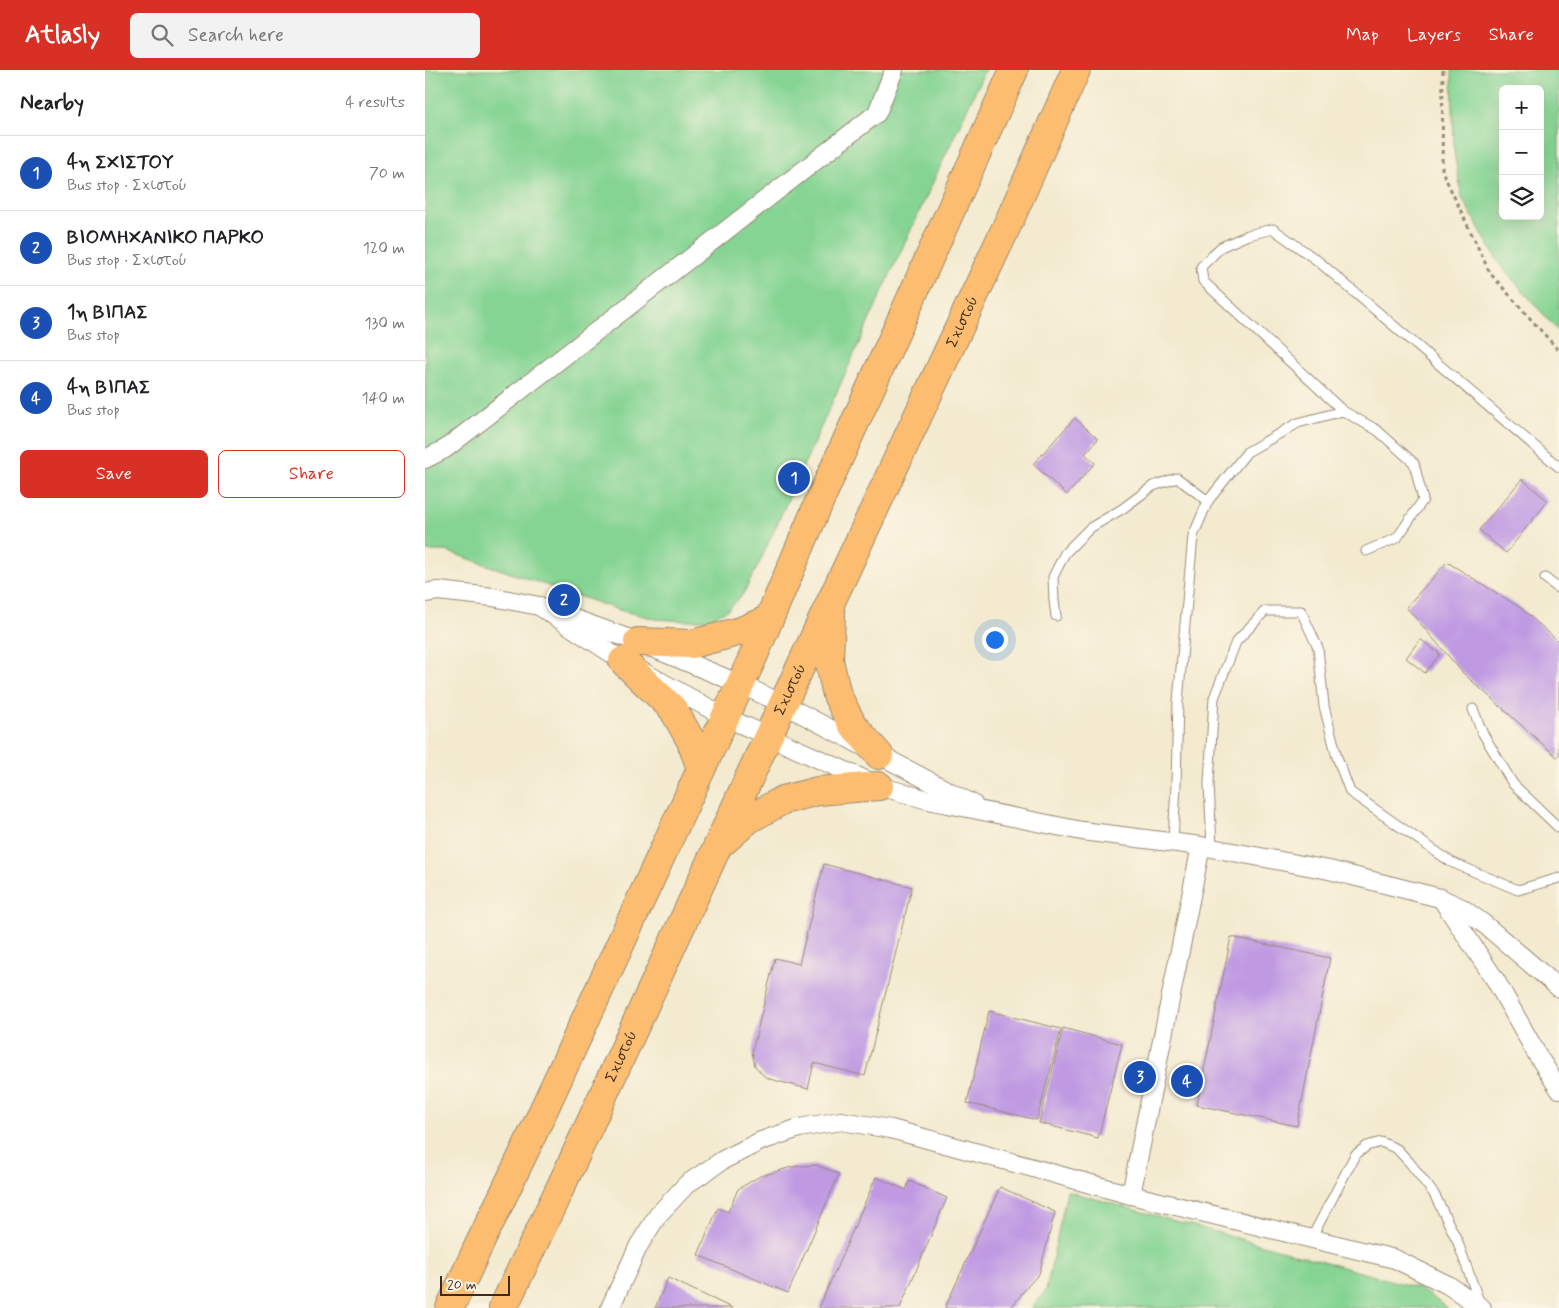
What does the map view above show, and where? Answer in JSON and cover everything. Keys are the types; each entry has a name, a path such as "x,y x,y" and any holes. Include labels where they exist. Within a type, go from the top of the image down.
{"main road":[{"path":"450,1308 725,717 824,491 1014,70"},
{"name":"Σχιστού","path":"503,1308 1011,217 1076,70"},
{"path":"832,600 829,660 837,695 851,724 879,755"},
{"path":"630,651 692,644 741,631 769,619"},
{"path":"630,651 673,709 691,739 701,768"},
{"path":"718,846 749,819 783,800 818,792 879,786"}],"street":[{"path":"425,459 445,449 877,113 895,70"},
{"path":"425,593 437,591 484,596 539,606 630,651 725,717 879,786 928,800 991,814 1082,831 1207,847 1329,870 1440,898 1462,908 1484,924 1559,988"},
{"path":"539,606 630,651 740,684 783,704 991,814"},
{"path":"1131,1195 1207,847"},
{"path":"1440,898 1496,981 1538,1056 1559,1089"},
{"path":"610,1308 639,1245 658,1215 687,1184 730,1156 761,1141 799,1128 841,1121 891,1129 1131,1195 1395,1259 1449,1285 1482,1307"}],"lane":[{"path":"1366,551 1397,538 1423,500 1414,463 1377,430 1343,411 1203,280 1201,268 1221,247 1249,235 1273,230 1318,261 1559,467"},
{"path":"1173,842 1178,701 1193,536 1208,501 1247,452 1297,423 1343,411"},
{"path":"1056,616 1053,577 1065,553 1090,528 1122,509 1153,486 1177,478 1208,501"},
{"path":"1545,578 1559,589"},
{"path":"1207,847 1214,698 1236,642 1265,611 1301,611 1318,648 1324,706 1337,757 1350,792 1451,862 1518,890 1559,878"},
{"path":"1473,709 1482,732 1513,784 1559,828"},
{"path":"1311,1239 1355,1154 1367,1146 1381,1142 1397,1149 1434,1194 1457,1240 1482,1307"}],"path":[{"path":"1443,70 1442,171 1490,274 1559,352"}],"green space":[{"path":"425,70 985,70 758,566 743,594 729,609 710,619 686,621 656,619 619,610 446,551 425,551"},
{"path":"1452,70 1559,70 1559,332 1500,265 1462,198 1454,152"},
{"path":"1067,1191 1418,1288 1448,1308 1032,1308 1046,1290"}],"building":[{"path":"1075,418 1098,439 1085,454 1095,463 1067,495 1033,464"},
{"path":"1522,479 1548,501 1506,553 1479,530"},
{"path":"1447,562 1521,608 1559,642 1559,755 1557,757 1463,673 1406,607"},
{"path":"1420,639 1440,654 1425,673 1406,658"},
{"path":"824,864 912,887 865,1076 814,1063 808,1089 764,1076 755,1066 752,1052 775,958 799,964"},
{"path":"1231,937 1330,958 1297,1126 1197,1105"},
{"path":"989,1011 1061,1029 1037,1120 967,1103"},
{"path":"1063,1028 1122,1044 1098,1138 1039,1123"},
{"path":"816,1165 839,1174 788,1293 698,1255 718,1208 728,1212 738,1189 760,1176 792,1167"},
{"path":"876,1177 906,1190 909,1181 947,1198 900,1308 819,1308"},
{"path":"1000,1187 1055,1212 1039,1274 1011,1308 945,1308"},
{"path":"668,1278 732,1308 655,1308"}],"place":[{"name":"4η ΣΧΙΣΤΟΥ","path":"794,478"},
{"name":"ΒΙΟΜΗΧΑΝΙΚΟ ΠΑΡΚΟ","path":"564,600"},
{"name":"1η ΒΙΠΑΣ","path":"1140,1077"},
{"name":"4η ΒΙΠΑΣ","path":"1187,1081"}]}
